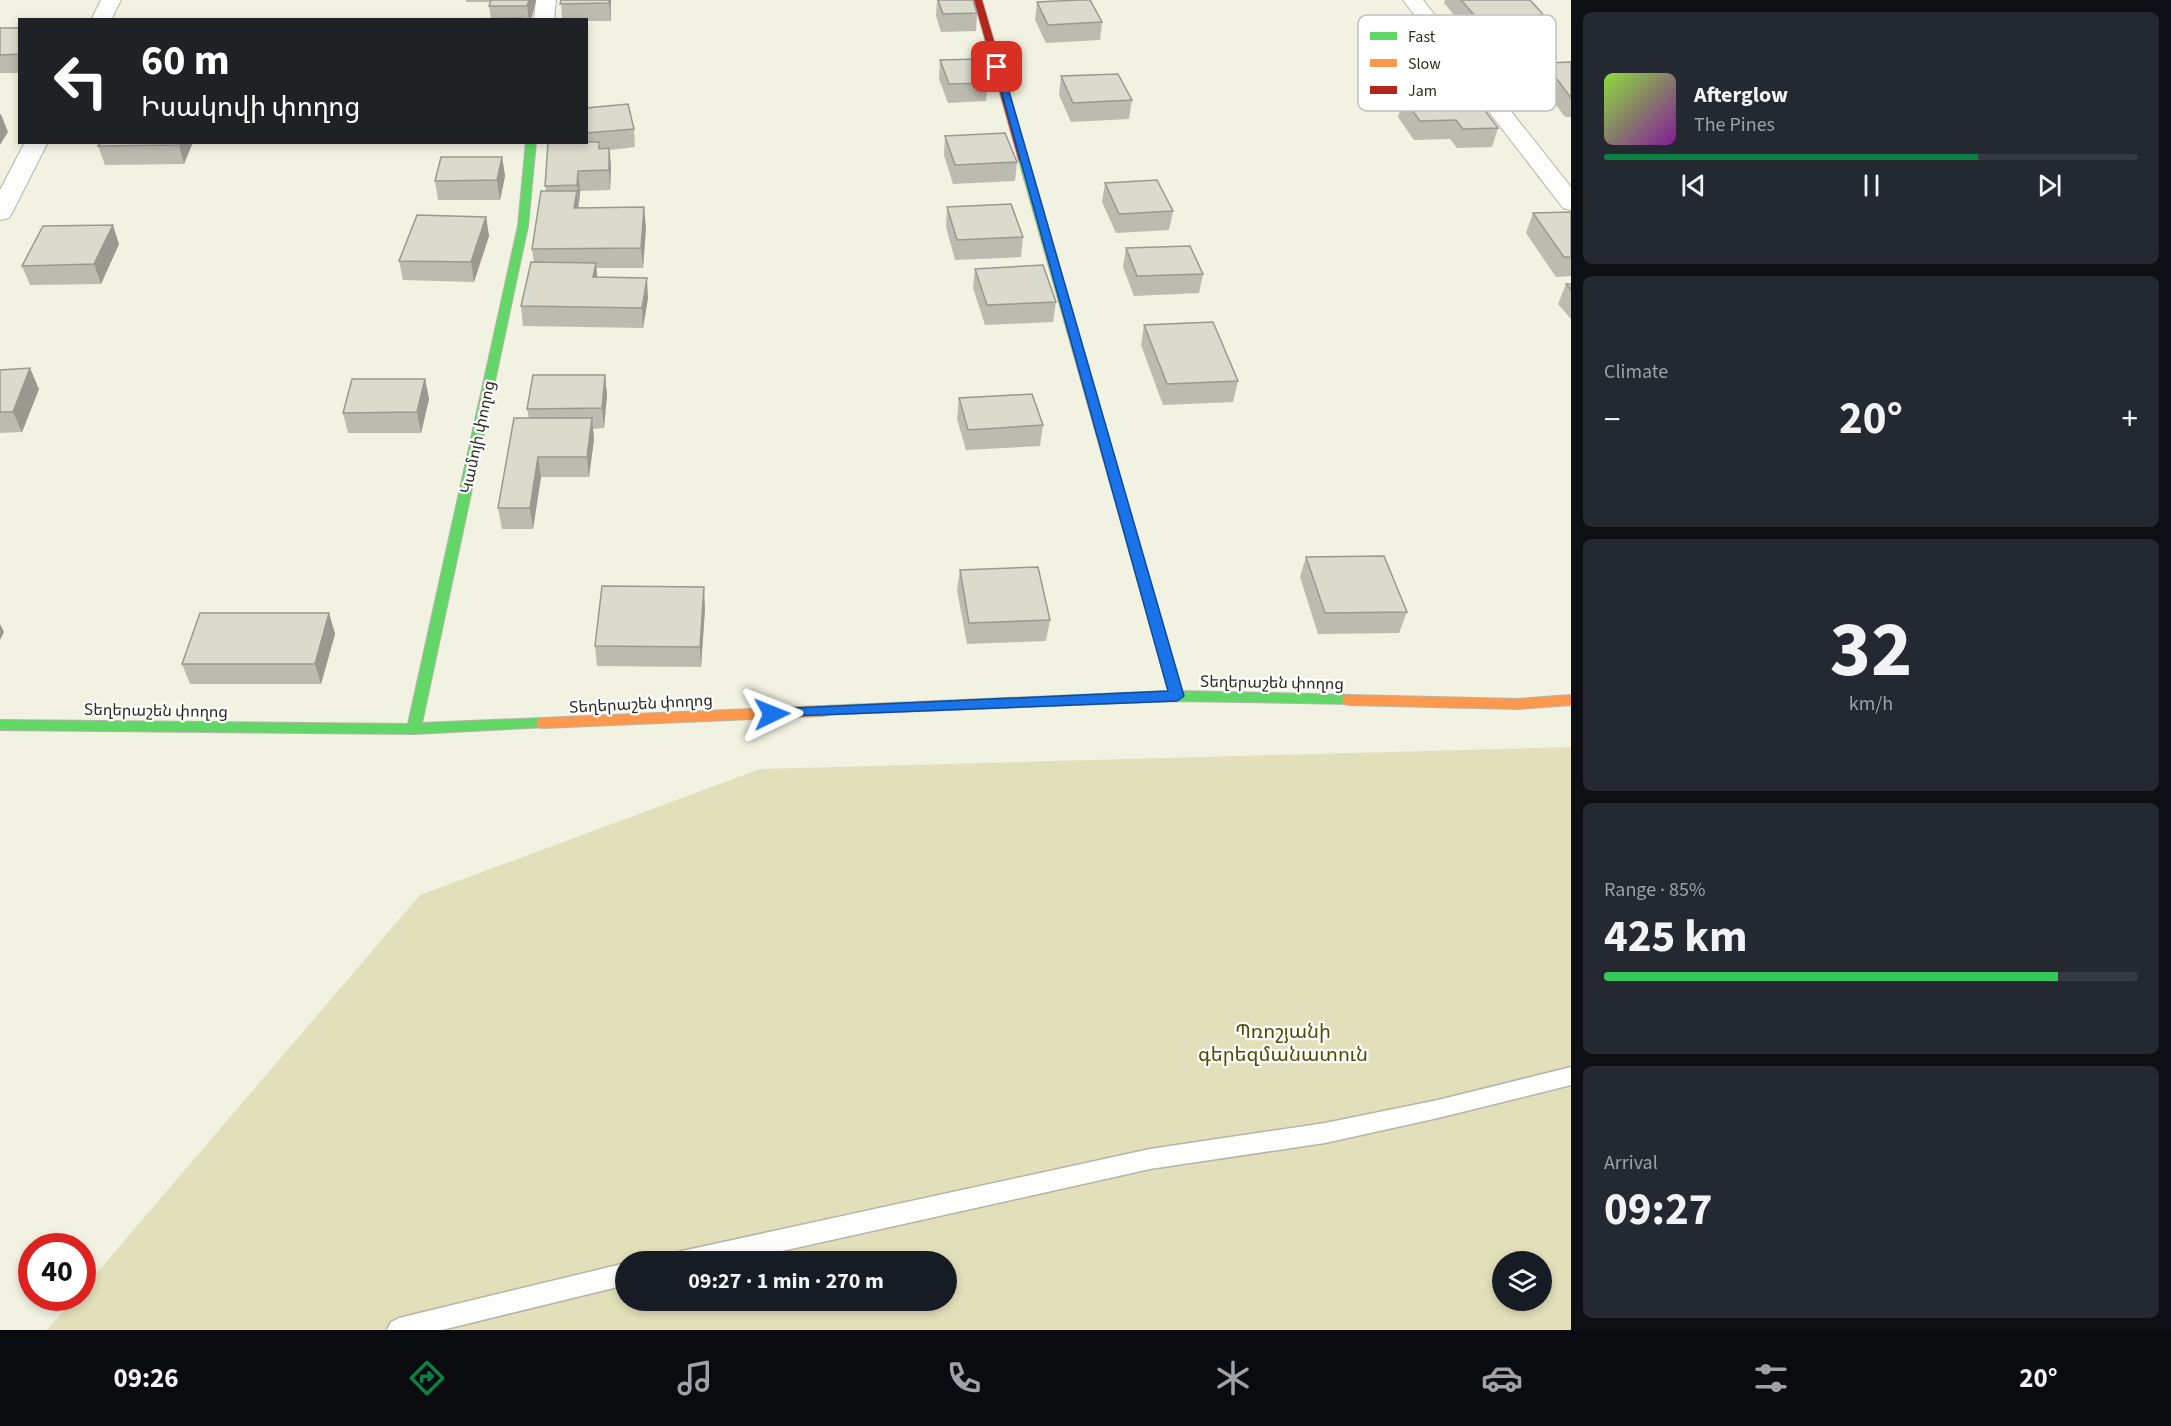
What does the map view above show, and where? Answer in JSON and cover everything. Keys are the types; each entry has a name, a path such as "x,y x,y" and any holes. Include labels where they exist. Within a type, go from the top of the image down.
{"street":[{"path":"102,18 111,0"},
{"path":"544,18 546,0"},
{"path":"978,0 1177,696"},
{"path":"1413,0 1425,15"},
{"path":"1499,111 1571,203"},
{"path":"0,213 36,144"},
{"name":"Կամոյի փողոց","path":"414,729 523,226 531,144"},
{"name":"Տեղերաշեն փողոց","path":"0,725 414,729 1177,696 1518,704 1571,700"}],"lane":[{"path":"732,1251 1150,1159 1324,1133 1427,1112 1571,1076"},
{"path":"399,1330 512,1300 615,1277"}],"green space":[{"name":"Պռոշյանի գերեզմանատուն","path":"1571,747 1571,1330 47,1330 64,1311 96,1311 96,1274 420,895 760,769"}],"building":[{"path":"491,0 529,0 527,6 489,6"},
{"path":"561,0 609,0 609,3 560,4"},
{"path":"938,0 973,0 977,13 943,14"},
{"path":"1090,0 1102,22 1048,25 1037,2"},
{"path":"1461,0 1530,0 1544,15 1474,15"},
{"path":"0,28 18,28 18,54 0,55"},
{"path":"979,59 988,83 949,84 940,60"},
{"path":"1571,62 1571,98 1556,78 1556,63"},
{"path":"1118,74 1132,100 1073,103 1061,76"},
{"path":"628,104 634,129 588,133 588,108"},
{"path":"1413,111 1485,111 1498,128 1463,129 1456,120 1420,121"},
{"path":"1005,133 1017,162 955,165 945,136"},
{"path":"599,142 599,149 609,148 609,170 578,171 577,185 545,186 548,144"},
{"path":"100,144 179,144 179,145 98,146"},
{"path":"441,157 502,157 497,180 435,181"},
{"path":"1157,180 1173,211 1119,214 1105,183"},
{"path":"541,191 577,191 574,208 644,207 641,248 532,249"},
{"path":"1011,204 1023,237 957,240 947,207"},
{"path":"1571,212 1571,257 1564,257 1533,213"},
{"path":"417,215 486,217 471,262 399,261"},
{"path":"113,225 94,264 22,266 43,226"},
{"path":"1190,246 1203,274 1137,276 1126,248"},
{"path":"531,262 596,263 593,277 647,278 642,308 521,306"},
{"path":"1043,265 1056,302 987,305 975,269"},
{"path":"1213,322 1238,381 1167,384 1144,325"},
{"path":"30,368 13,412 0,412 0,370"},
{"path":"533,375 605,375 602,408 527,409"},
{"path":"352,379 425,379 417,412 343,413"},
{"path":"1032,394 1043,425 968,430 959,398"},
{"path":"514,418 592,418 587,457 538,457 530,508 498,508"},
{"path":"1384,556 1407,612 1325,613 1306,557"},
{"path":"1038,567 1050,620 969,623 960,570"},
{"path":"602,586 704,587 700,647 595,646"},
{"path":"200,613 329,613 315,664 182,664"}],"traffic: fast":[{"path":"414,729 523,226 531,144"},
{"path":"1024,161 1177,696"},
{"path":"823,711 1177,696 1349,700"},
{"path":"0,725 414,729 543,723"}],"traffic: slow":[{"path":"1349,700 1518,704 1571,700"},
{"path":"543,723 823,711"}],"traffic: jam":[{"path":"978,0 1024,161"}],"route":[{"path":"772,714 1177,696 997,67"}]}
